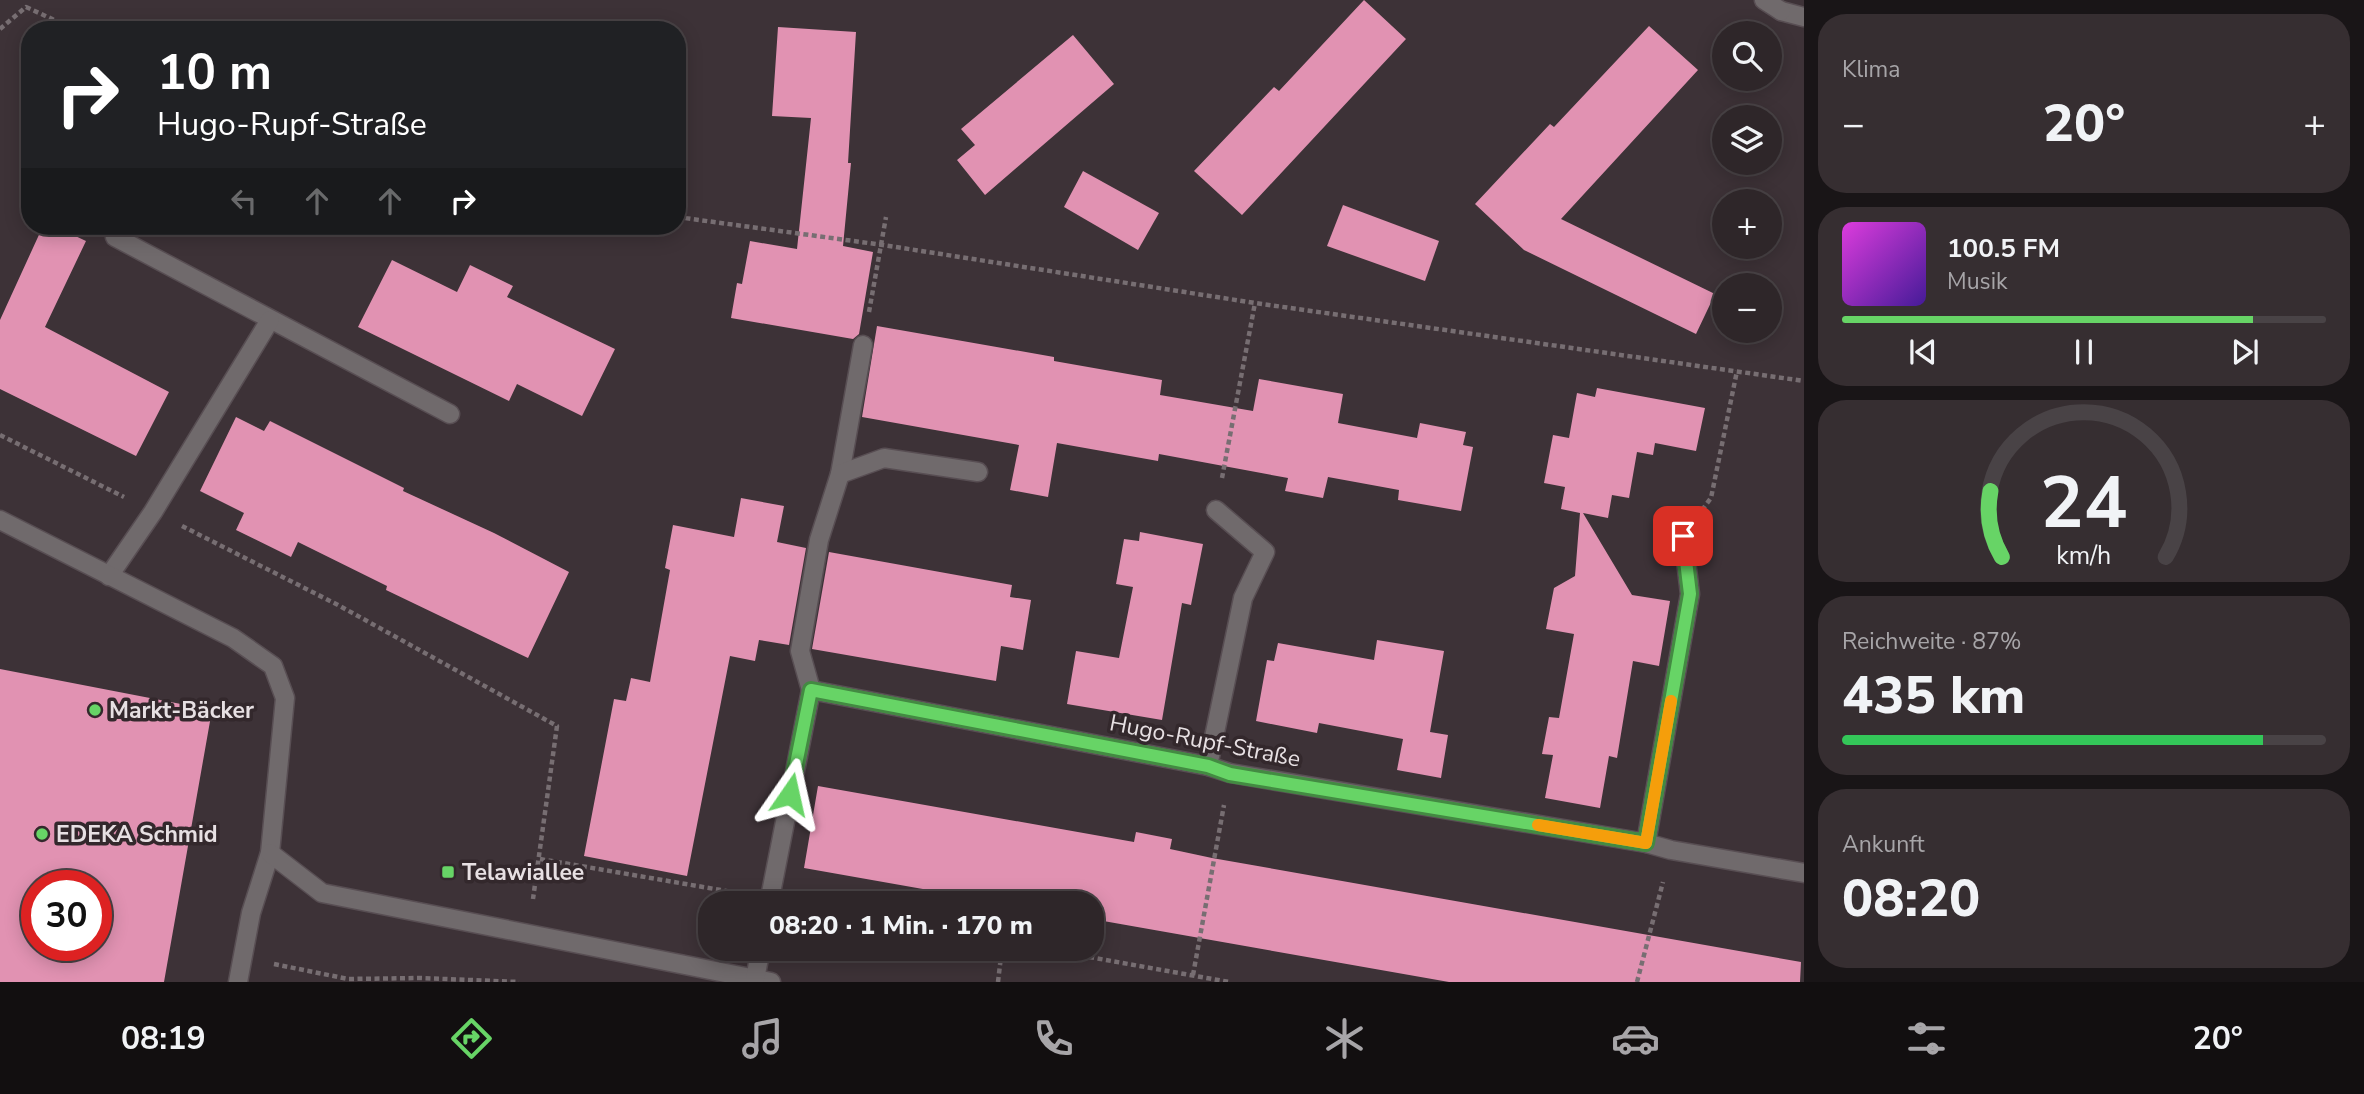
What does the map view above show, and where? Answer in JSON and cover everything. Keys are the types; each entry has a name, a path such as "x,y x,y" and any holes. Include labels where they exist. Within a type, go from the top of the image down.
{"street":[{"path":"1764,0 1781,11 1804,17"},
{"path":"115,237 450,414"},
{"path":"109,576 153,512 270,320"},
{"path":"771,891 811,690 800,651 819,540 840,474 863,345"},
{"path":"840,474 884,458 978,472"},
{"path":"1208,766 1243,598 1265,552 1216,510"},
{"path":"0,520 233,638 273,666 285,698 270,853 251,913 238,982"},
{"path":"1646,843 1690,594 1683,536"},
{"name":"Hugo-Rupf-Straße","path":"811,690 1208,766 1230,774 1646,843 1671,850 1804,873"},
{"path":"270,853 323,893 763,981 762,961"}],"path":[{"path":"0,29 26,7 56,21"},
{"path":"863,345 886,217"},
{"path":"686,218 1804,381"},
{"path":"1216,510 1255,303"},
{"path":"1683,536 1711,498 1737,371"},
{"path":"0,435 338,606 557,726 540,859 527,934"},
{"path":"1193,975 1230,774"},
{"path":"1637,982 1671,850"},
{"path":"540,859 714,891"},
{"path":"243,958 348,979 421,978 519,982"},
{"path":"1104,959 1229,982"},
{"path":"999,982 1001,961"}],"building":[{"path":"1364,0 1406,39 1242,215 1194,171 1274,87 1279,91"},
{"path":"1649,26 1698,70 1561,219 1712,293 1712,300 1696,334 1524,250 1475,204 1550,124 1554,127"},
{"path":"778,27 856,32 848,163 851,163 843,246 873,252 859,334 853,339 731,318 737,283 742,284 750,241 797,249 811,118 772,116"},
{"path":"1073,35 1114,84 985,195 957,160 975,145 961,129"},
{"path":"1083,171 1159,213 1138,250 1064,207"},
{"path":"1343,205 1439,241 1425,281 1327,246"},
{"path":"39,235 73,235 86,241 45,327 169,392 136,456 0,389 0,320"},
{"path":"392,260 457,292 470,265 513,286 507,297 615,349 582,416 517,384 509,401 358,327"},
{"path":"877,326 1054,357 1054,361 1162,380 1160,395 1253,411 1259,379 1343,394 1338,423 1417,438 1420,423 1466,432 1463,445 1473,447 1461,511 1398,500 1399,490 1328,477 1323,498 1285,491 1288,478 1159,454 1158,461 1057,443 1048,497 1010,490 1019,445 862,417"},
{"path":"1597,388 1705,408 1696,451 1655,443 1653,455 1637,452 1629,498 1612,495 1608,518 1583,513 1632,595 1670,601 1659,666 1633,661 1617,758 1609,756 1600,808 1545,798 1553,755 1542,754 1549,717 1559,718 1574,634 1546,629 1554,588 1575,576 1580,513 1561,509 1565,487 1544,483 1553,435 1569,438 1577,393 1595,397"},
{"path":"236,417 264,431 270,421 404,488 403,491 494,533 569,572 528,658 386,590 387,586 298,542 291,557 236,530 244,513 200,491"},
{"path":"741,498 784,506 777,542 806,548 789,645 759,640 755,661 730,656 687,876 584,856 614,699 626,701 631,678 650,682 670,570 665,568 673,525 734,537"},
{"path":"1140,532 1203,544 1191,605 1182,603 1162,720 1067,704 1076,651 1119,658 1133,587 1116,584 1124,539 1139,541"},
{"path":"829,552 1012,585 1010,597 1031,600 1023,650 1001,646 996,681 812,649"},
{"path":"1377,640 1444,651 1430,732 1448,735 1441,778 1397,770 1403,739 1319,723 1317,733 1256,721 1267,660 1274,661 1278,643 1374,660"},
{"path":"0,669 212,710 164,982 0,982"},
{"path":"818,786 1134,842 1136,832 1172,839 1170,849 1212,858 1801,962 1800,982 1449,982 1104,921 1104,891 934,891 804,868"}],"slow traffic":[{"path":"1538,825 1646,843 1671,701"}],"place":[{"name":"Markt-Bäcker","path":"95,710"},
{"name":"EDEKA Schmid","path":"42,834"},
{"name":"Telawiallee","path":"448,872"}],"route":[{"path":"790,794 811,690 1208,766 1230,774 1646,843 1690,594 1683,536"}]}
